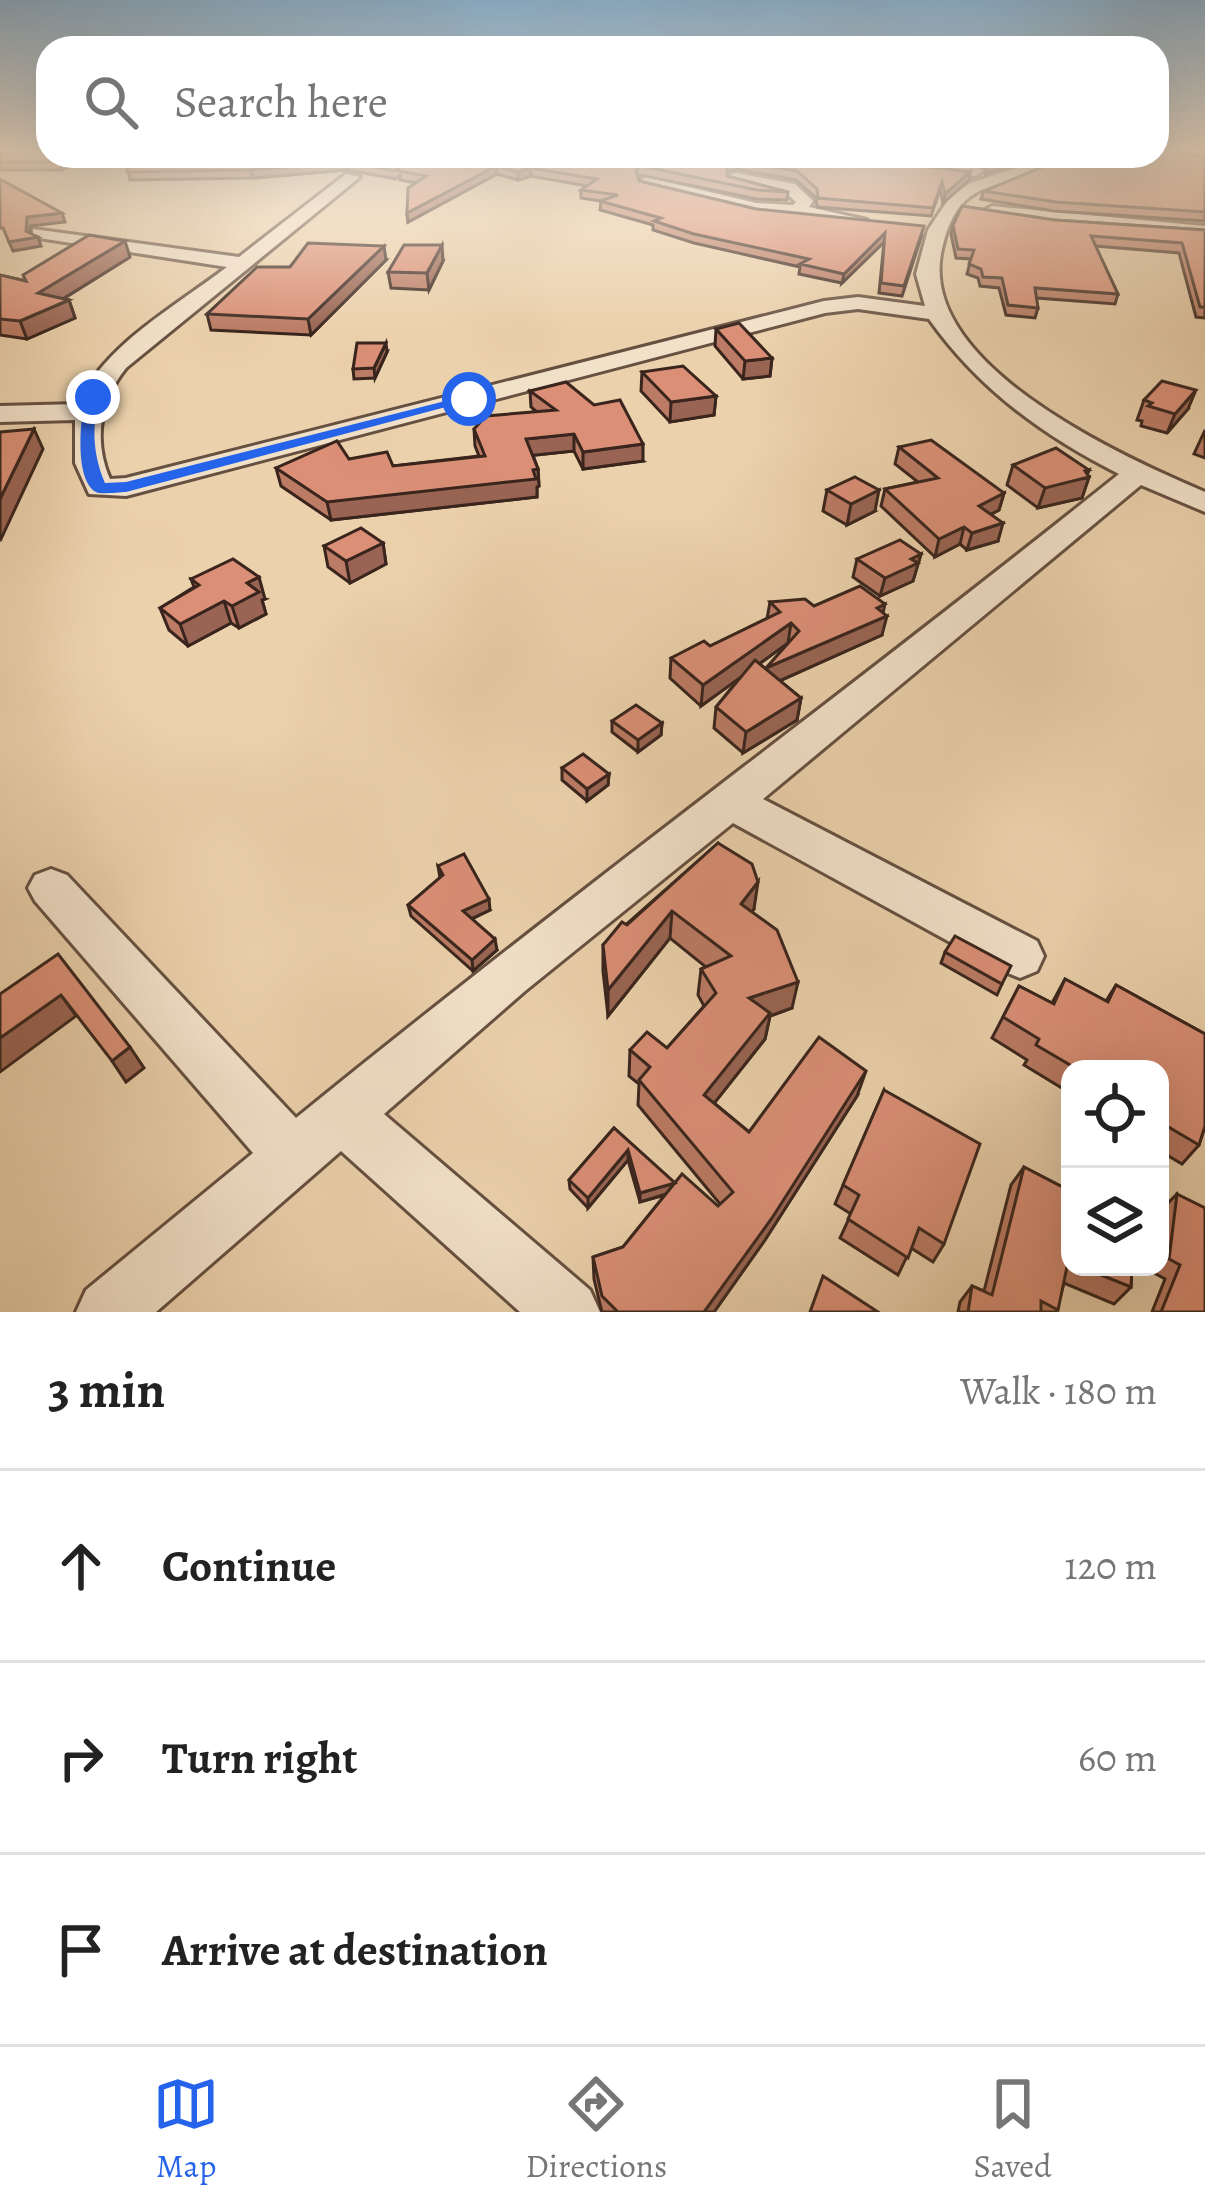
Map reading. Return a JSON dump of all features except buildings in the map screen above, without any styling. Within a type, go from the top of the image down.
[{"type":"street","points":[[310,211],[118,363],[99,385],[88,412],[88,463],[99,488],[126,487],[824,308],[858,303],[932,313]]},
{"type":"street","points":[[800,211],[877,222]]},
{"type":"street","points":[[944,211],[929,226],[924,259],[932,313],[997,383],[1049,423],[1136,474],[1205,503]]},
{"type":"street","points":[[998,211],[1205,232]]},
{"type":"street","points":[[39,233],[246,264]]},
{"type":"street","points":[[0,414],[88,412]]},
{"type":"street","points":[[108,1312],[508,975],[1136,474]]},
{"type":"street","points":[[730,802],[1020,956]]},
{"type":"street","points":[[51,888],[293,1156]]},
{"type":"street","points":[[342,1115],[568,1312]]},
{"type":"route","points":[[93,397],[88,412],[88,463],[99,488],[126,487],[469,399]]}]
